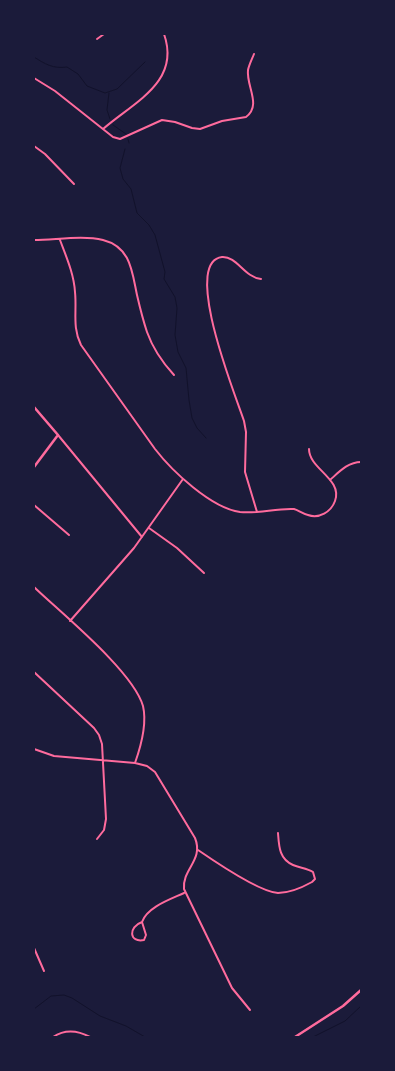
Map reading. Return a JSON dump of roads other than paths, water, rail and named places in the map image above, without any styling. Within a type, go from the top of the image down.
[{"type":"street","points":[[97,38],[104,34]]},
{"type":"street","points":[[104,129],[150,92],[160,80],[168,60],[168,46],[164,34]]},
{"type":"street","points":[[34,78],[55,90],[116,138],[120,138],[141,131],[162,120],[200,129],[222,121],[246,117],[251,112],[253,104],[248,73],[254,54]]},
{"type":"street","points":[[34,146],[45,154],[74,184]]},
{"type":"street","points":[[34,240],[102,239],[113,243],[123,252],[132,266],[139,305],[152,344],[161,360],[174,375]]},
{"type":"street","points":[[60,240],[74,285],[75,327],[81,345],[155,449],[183,479],[223,507],[239,512],[293,509],[311,516],[323,514],[331,508],[336,498],[336,489],[311,458],[310,449]]},
{"type":"street","points":[[257,512],[245,472],[246,432],[244,421],[217,341],[206,282],[209,267],[215,260],[221,258],[232,260],[250,276],[261,279]]},
{"type":"street","points":[[34,407],[142,537]]},
{"type":"street","points":[[34,467],[58,435]]},
{"type":"street","points":[[330,480],[347,465],[361,462]]},
{"type":"street","points":[[70,621],[142,537],[183,479]]},
{"type":"street","points":[[34,505],[58,524],[68,535]]},
{"type":"street","points":[[149,528],[177,548],[204,573]]},
{"type":"street","points":[[34,587],[120,671],[142,703],[144,715],[141,746],[135,763]]},
{"type":"street","points":[[34,672],[97,732],[101,739],[104,759],[106,819],[104,830],[97,839]]},
{"type":"street","points":[[34,749],[54,756],[135,763],[147,766],[155,772],[195,838],[198,850],[184,882],[185,893],[232,988],[250,1010]]},
{"type":"street","points":[[198,850],[249,881],[274,892],[285,892],[312,882],[315,876],[313,872],[293,865],[283,857],[279,848],[278,833]]},
{"type":"street","points":[[142,922],[136,924],[132,932],[134,937],[140,941],[144,940],[146,935],[142,922],[144,917],[154,908],[185,893]]},
{"type":"street","points":[[34,948],[44,971]]},
{"type":"street","points":[[295,1037],[343,1006],[361,990]]},
{"type":"street","points":[[53,1037],[62,1032],[73,1031],[90,1037]]},
{"type":"waterway","points":[[34,57],[49,65],[67,67],[78,74],[87,86],[105,93],[117,89],[145,62]]},
{"type":"waterway","points":[[109,93],[107,110],[110,119]]},
{"type":"waterway","points":[[113,125],[126,134]]},
{"type":"waterway","points":[[128,139],[129,143]]},
{"type":"waterway","points":[[125,149],[120,168],[123,179],[131,189],[137,213],[149,225],[155,235],[165,272],[164,279],[175,297],[177,308],[175,335],[178,352],[186,368],[192,418],[197,428],[206,438]]},
{"type":"waterway","points":[[34,1009],[51,996],[64,995],[100,1016],[126,1026],[145,1037]]},
{"type":"waterway","points":[[313,1037],[345,1021],[361,1006]]}]
